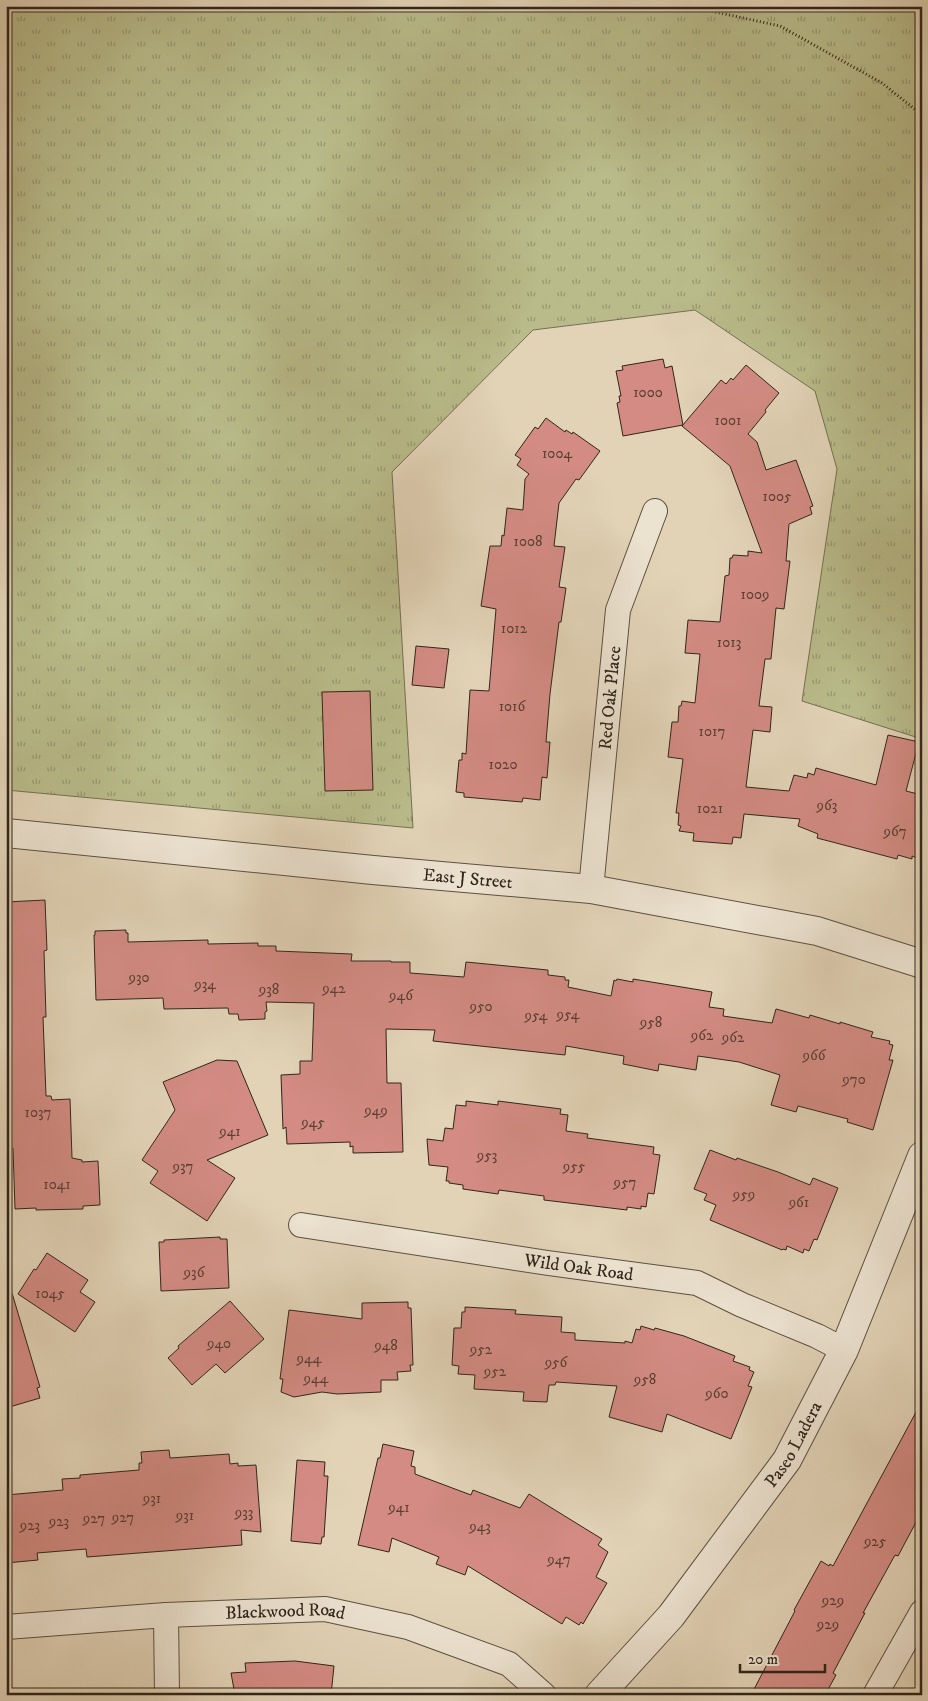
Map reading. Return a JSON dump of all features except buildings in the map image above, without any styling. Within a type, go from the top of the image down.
[{"type":"street","name":"Red Oak Place","points":[[591,889],[618,610],[655,511]]},
{"type":"street","name":"East J Street","points":[[6,833],[373,870],[591,889],[817,931],[922,964]]},
{"type":"street","name":"Paseo Ladera","points":[[598,1695],[671,1616],[786,1460],[844,1350],[922,1156]]},
{"type":"street","name":"Wild Oak Road","points":[[301,1225],[548,1263],[697,1283],[817,1336],[844,1350]]},
{"type":"street","name":"Blackwood Road","points":[[6,1627],[166,1615],[325,1609],[408,1627],[509,1664],[544,1695]]},
{"type":"street","points":[[875,1695],[922,1612]]},
{"type":"street","points":[[166,1615],[167,1695]]},
{"type":"path","points":[[688,6],[780,26],[882,83],[922,115]]},
{"type":"green space","points":[[6,6],[922,6],[922,739],[802,701],[837,469],[815,391],[695,310],[533,330],[392,472],[413,828],[6,790]]}]
